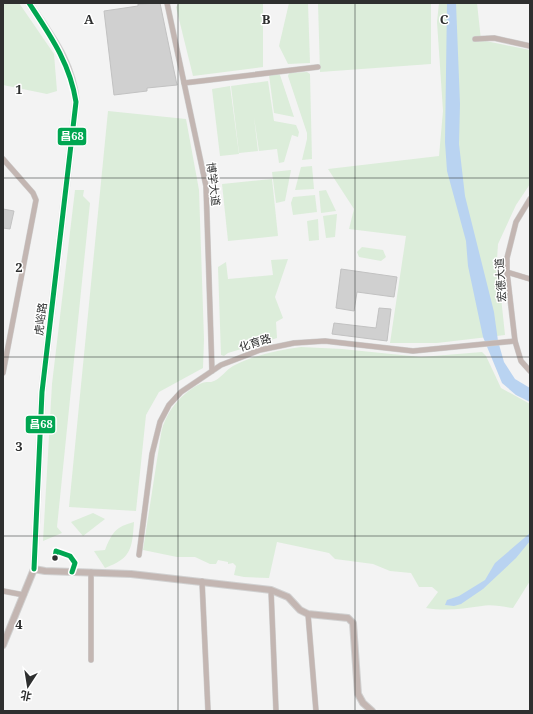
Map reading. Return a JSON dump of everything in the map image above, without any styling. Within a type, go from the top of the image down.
[{"type":"street","name":"虎峪路","points":[[3,645],[34,568],[42,392],[76,102],[73,81],[60,48],[29,3]]},
{"type":"street","name":"博学大道","points":[[167,3],[206,186],[212,370]]},
{"type":"street","points":[[475,39],[494,38],[530,46]]},
{"type":"street","points":[[184,83],[318,67]]},
{"type":"street","points":[[3,159],[33,193],[36,200],[3,373]]},
{"type":"street","name":"宏德大道","points":[[530,199],[519,216],[513,231],[508,250],[507,272],[515,341],[521,361],[530,371]]},
{"type":"street","points":[[507,272],[530,279]]},
{"type":"street","name":"化育路","points":[[139,555],[152,454],[160,422],[170,405],[181,392],[212,370],[238,357],[279,345],[294,343],[325,341],[406,351],[515,341]]},
{"type":"street","points":[[34,568],[45,571],[131,574],[270,590],[281,593],[300,610],[308,614],[348,618],[351,620],[358,694],[363,703],[372,711]]},
{"type":"street","points":[[91,572],[91,660]]},
{"type":"street","points":[[202,581],[208,711]]},
{"type":"street","points":[[270,590],[276,711]]},
{"type":"street","points":[[3,591],[24,595]]},
{"type":"street","points":[[308,614],[316,711]]},
{"type":"green space","points":[[3,3],[19,3],[54,54],[57,91],[47,94],[3,85]]},
{"type":"green space","points":[[179,3],[263,3],[263,67],[193,76],[176,7]]},
{"type":"green space","points":[[289,3],[308,3],[310,63],[288,64],[279,46]]},
{"type":"green space","points":[[318,3],[431,3],[431,64],[320,72]]},
{"type":"green space","points":[[439,3],[477,3],[481,40],[530,50],[530,184],[516,205],[498,244],[497,259],[505,335],[437,343],[390,343],[406,236],[349,229],[354,209],[328,169],[439,156],[443,111],[437,22]]},
{"type":"green space","points":[[307,72],[310,74],[312,159],[302,160],[307,133],[288,76],[289,73]]},
{"type":"green space","points":[[269,75],[280,75],[294,117],[274,113]]},
{"type":"green space","points":[[268,81],[274,121],[296,125],[299,132],[298,137],[292,135],[284,162],[279,163],[277,149],[259,151],[254,117],[258,151],[239,153],[231,86]]},
{"type":"green space","points":[[230,86],[239,154],[220,156],[212,89]]},
{"type":"green space","points":[[108,111],[186,119],[199,190],[204,339],[203,368],[159,392],[146,415],[136,511],[69,507]]},
{"type":"green space","points":[[312,166],[314,189],[295,190],[301,167]]},
{"type":"green space","points":[[291,170],[285,201],[276,203],[272,172]]},
{"type":"green space","points":[[272,179],[278,236],[228,241],[222,184]]},
{"type":"green space","points":[[75,190],[84,190],[83,196],[90,203],[57,527],[62,533],[43,541],[52,384]]},
{"type":"green space","points":[[326,190],[336,211],[321,213],[319,191]]},
{"type":"green space","points":[[315,195],[317,212],[293,215],[291,203],[293,197]]},
{"type":"green space","points":[[337,214],[335,237],[326,238],[323,216]]},
{"type":"green space","points":[[318,219],[319,240],[309,241],[307,221]]},
{"type":"green space","points":[[362,247],[383,250],[386,257],[381,261],[359,257],[357,252]]},
{"type":"green space","points":[[288,259],[275,297],[283,318],[276,322],[277,338],[228,353],[224,356],[221,355],[218,267],[226,262],[228,279],[273,275],[271,260]]},
{"type":"green space","points":[[301,347],[342,349],[421,357],[482,352],[486,356],[501,388],[530,404],[530,581],[513,608],[489,605],[454,609],[426,608],[438,592],[432,587],[419,587],[411,573],[390,571],[373,564],[335,559],[329,553],[277,542],[269,578],[234,575],[236,566],[233,563],[228,564],[228,562],[218,560],[216,564],[210,564],[195,557],[177,557],[143,550],[161,434],[170,411],[181,397],[195,387],[204,382],[212,382],[217,380],[230,368],[241,362],[266,354]]},
{"type":"green space","points":[[93,513],[105,519],[83,536],[71,522]]},
{"type":"green space","points":[[134,522],[131,545],[126,556],[105,568],[94,551],[105,550],[112,535],[118,529]]},
{"type":"water","points":[[447,3],[456,3],[460,104],[459,144],[465,196],[494,312],[498,341],[504,362],[515,379],[530,388],[530,402],[516,395],[502,383],[483,337],[468,266],[466,241],[447,171],[445,142]]},
{"type":"water","points":[[530,533],[530,541],[516,558],[483,589],[461,604],[454,606],[445,605],[447,600],[459,596],[485,580],[495,563]]},
{"type":"building","points":[[160,3],[177,85],[147,88],[147,91],[114,95],[104,11],[138,6],[138,4]]},
{"type":"building","points":[[3,209],[14,211],[10,229],[3,228]]},
{"type":"building","points":[[341,269],[397,277],[394,297],[357,292],[354,311],[336,308]]},
{"type":"building","points":[[379,308],[391,309],[387,341],[332,334],[334,323],[376,328]]},
{"type":"transit line","name":"昌68","points":[[29,3],[52,38],[64,62],[76,102],[42,392],[34,569]]},
{"type":"transit line","name":"昌68","points":[[55,558],[56,551],[70,556],[75,563],[72,572]]}]
